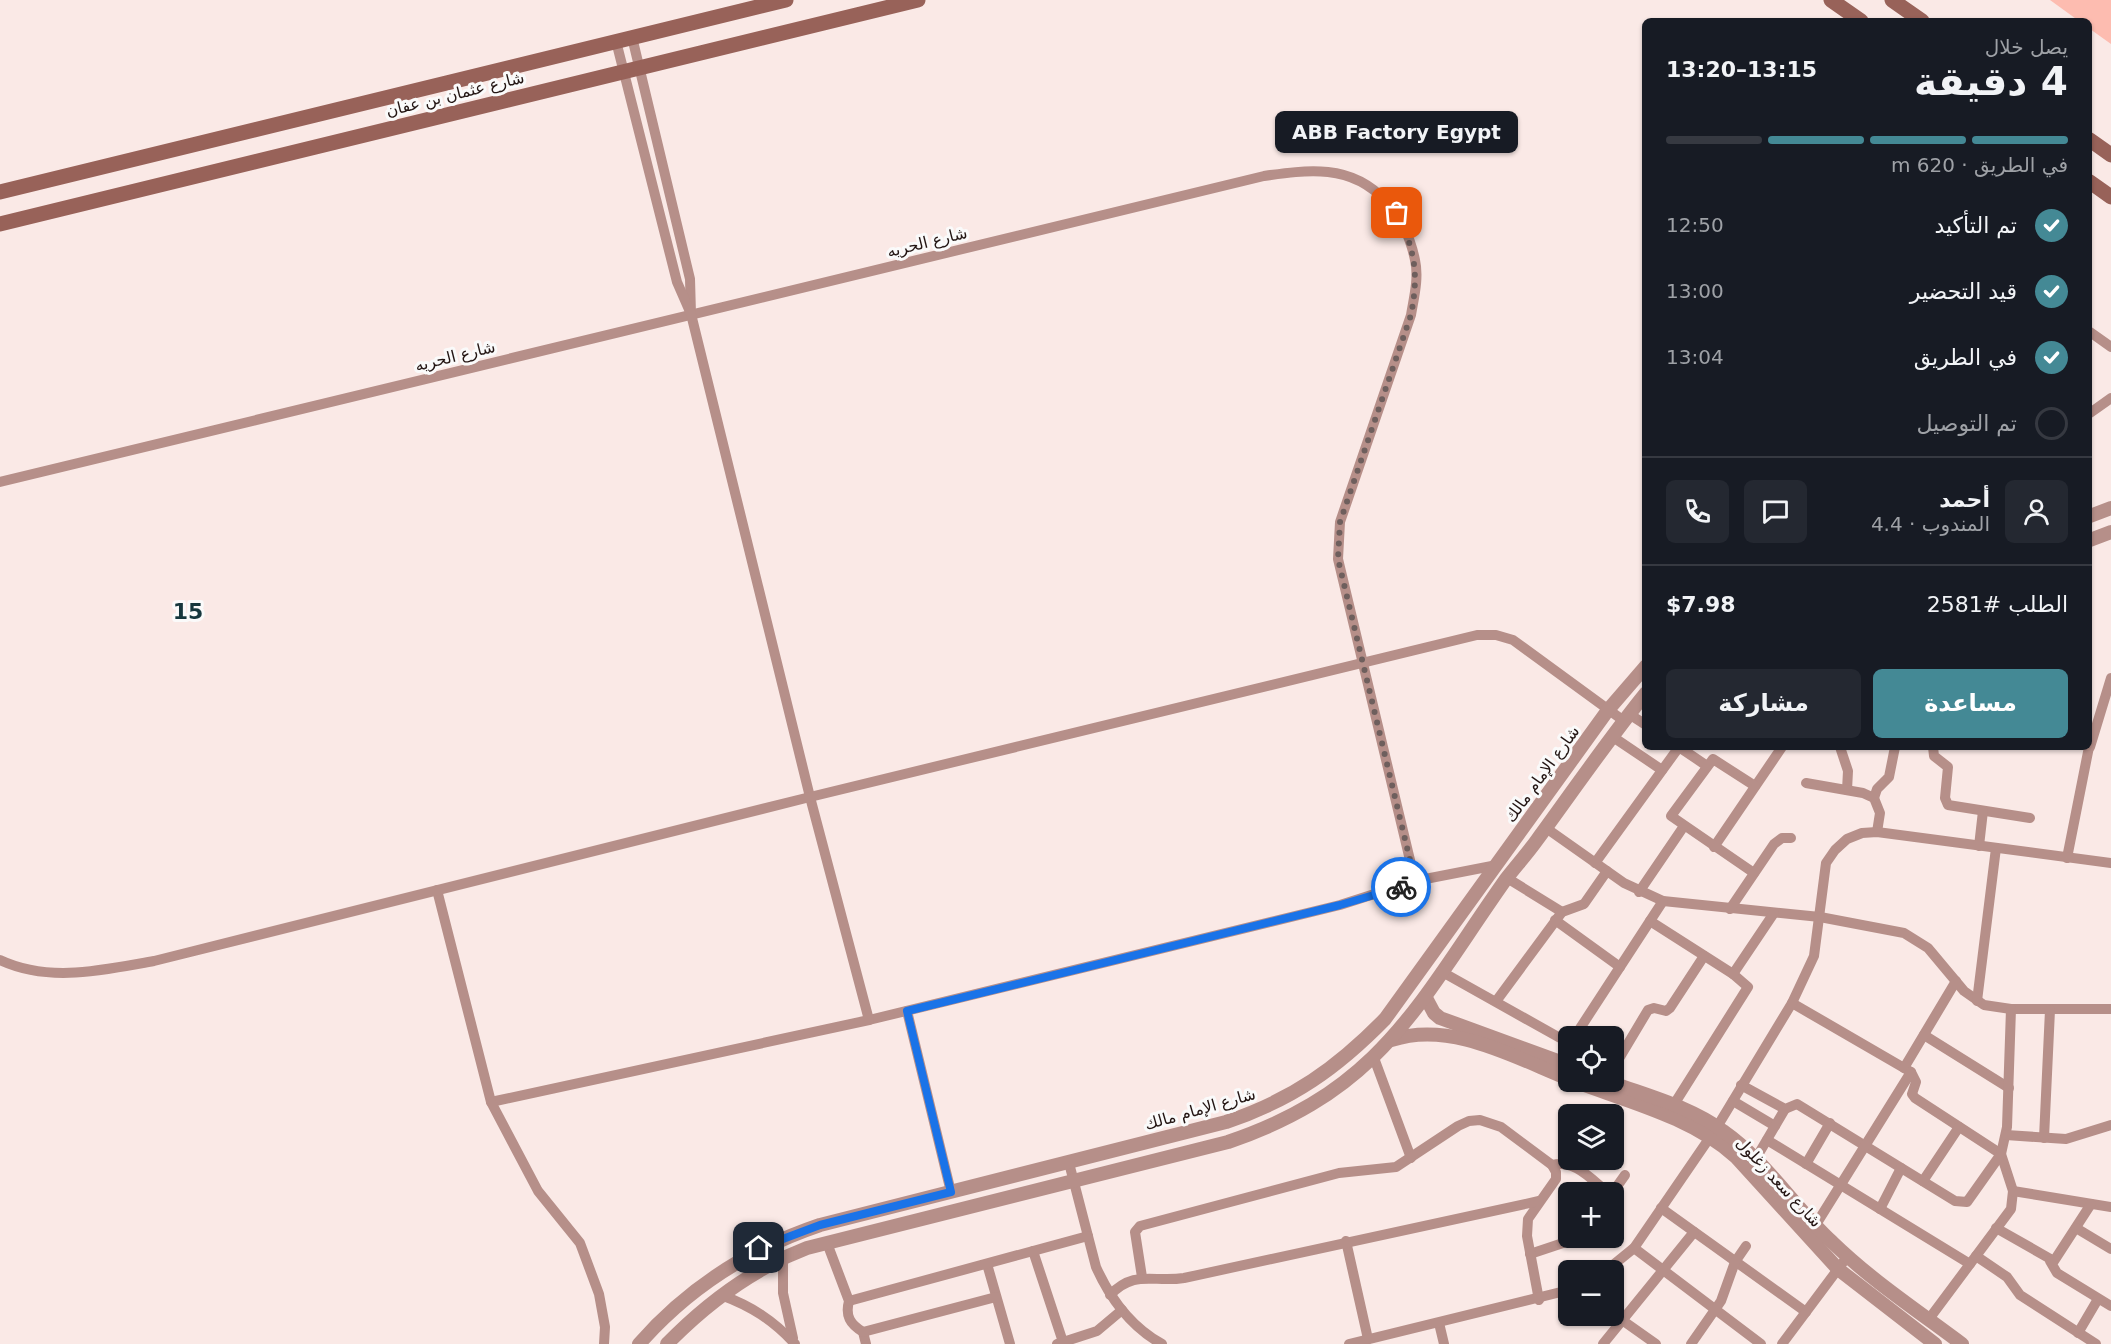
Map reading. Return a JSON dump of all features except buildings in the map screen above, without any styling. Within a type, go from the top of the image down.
[{"type":"main road","name":"شارع عثمان بن عفان","points":[[0,192],[786,0]]},
{"type":"main road","name":"شارع عثمان بن عفان","points":[[0,224],[918,0]]},
{"type":"main road","points":[[1831,0],[1842,16]]},
{"type":"main road","points":[[1892,0],[1918,18]]},
{"type":"main road","points":[[2092,141],[2111,155]]},
{"type":"main road","points":[[2092,183],[2111,197]]},
{"type":"street","points":[[632,37],[690,279],[692,314],[810,797],[868,1020]]},
{"type":"street","points":[[616,41],[677,282],[692,314]]},
{"type":"street","name":"شارع الحريه","points":[[0,482],[1264,176],[1297,171],[1330,172],[1362,183],[1383,196],[1397,213],[1415,262],[1416,288],[1411,315],[1340,522],[1337,538],[1338,559],[1415,881]]},
{"type":"street","points":[[2092,333],[2111,347]]},
{"type":"street","points":[[2092,412],[2111,398]]},
{"type":"street","points":[[2092,515],[2111,508]]},
{"type":"street","points":[[2092,539],[2111,532]]},
{"type":"street","points":[[0,960],[15,967],[52,974],[98,971],[154,961],[810,797],[1106,727],[1477,635],[1496,635],[1513,640],[1608,710],[1642,724]]},
{"type":"street","name":"شارع الإمام مالك","points":[[639,1344],[679,1303],[704,1282],[759,1248],[820,1225],[1248,1114],[1291,1095],[1330,1070],[1385,1019],[1608,710],[1642,671]]},
{"type":"street","points":[[2092,739],[2111,678]]},
{"type":"street","points":[[667,1344],[721,1295],[749,1276],[783,1258],[827,1243],[1218,1145],[1265,1130],[1317,1102],[1374,1058],[1392,1040],[1426,998],[1507,878],[1536,843],[1642,698]]},
{"type":"street","points":[[1612,737],[1662,770]]},
{"type":"street","points":[[1595,863],[1677,750]]},
{"type":"street","points":[[1683,750],[1707,766]]},
{"type":"street","points":[[1714,847],[1780,750]]},
{"type":"street","points":[[1841,750],[1848,771],[1846,790]]},
{"type":"street","points":[[1878,832],[1880,813],[1874,798],[1877,789],[1889,777],[1894,750]]},
{"type":"street","points":[[1933,750],[1934,756],[1948,767],[1947,803],[2030,818]]},
{"type":"street","points":[[2067,858],[2089,750]]},
{"type":"street","points":[[1754,873],[1671,815],[1712,760],[1717,759],[1755,786]]},
{"type":"street","points":[[1806,783],[1874,798]]},
{"type":"street","points":[[1551,791],[1553,800],[1566,801]]},
{"type":"street","points":[[1979,846],[1983,811]]},
{"type":"street","points":[[1639,892],[1684,826]]},
{"type":"street","points":[[1546,828],[1639,892],[1663,901],[1820,917],[1904,933],[1928,948],[1956,981],[1977,1001],[2011,1009],[2111,1009]]},
{"type":"street","points":[[1520,833],[1530,831],[1534,834],[1536,843]]},
{"type":"street","points":[[1619,1260],[1634,1248],[1714,1131],[1792,1003],[1814,956],[1820,917],[1822,878],[1826,863],[1847,839],[1862,833],[1878,832],[2111,863]]},
{"type":"street","points":[[1730,909],[1774,844],[1782,838],[1791,838]]},
{"type":"street","points":[[1977,1001],[1996,848]]},
{"type":"street","points":[[491,1102],[907,1011],[1340,905],[1415,881],[1497,865]]},
{"type":"street","points":[[1497,1000],[1558,916],[1584,904],[1607,871]]},
{"type":"street","points":[[1507,878],[1620,967]]},
{"type":"street","points":[[437,890],[491,1102],[538,1191],[580,1243],[599,1294],[605,1327],[604,1344]]},
{"type":"street","points":[[1582,1026],[1663,901]]},
{"type":"street","points":[[1733,974],[1774,913]]},
{"type":"street","points":[[1650,921],[1747,984],[1747,991],[1672,1106]]},
{"type":"street","points":[[1624,1050],[1648,1010],[1654,1008],[1666,1011],[1670,1008],[1704,956]]},
{"type":"street","points":[[1444,972],[1497,1000],[1558,1037]]},
{"type":"street","points":[[1815,1226],[1842,1186],[1956,981]]},
{"type":"street","points":[[1426,998],[1434,1013],[1440,1018],[1558,1061]]},
{"type":"street","points":[[1792,1003],[1907,1070],[1916,1082],[1912,1094],[1915,1098],[2001,1154],[2013,1191],[2011,1209],[1929,1319]]},
{"type":"street","points":[[1755,1160],[1785,1109],[1797,1104],[1866,1144],[1900,1168],[1955,1201],[1967,1202],[2001,1154],[2006,1135],[2011,1009]]},
{"type":"street","points":[[2044,1138],[2050,1010]]},
{"type":"street","points":[[907,1011],[951,1192]]},
{"type":"street","points":[[1392,1040],[1423,1033],[1458,1039],[1492,1049],[1558,1075]]},
{"type":"street","points":[[1924,1035],[2009,1088]]},
{"type":"street","points":[[1374,1058],[1412,1158]]},
{"type":"street","points":[[1741,1085],[1785,1109]]},
{"type":"street","name":"شارع سعد زغلول","points":[[1624,1087],[1672,1106],[1714,1131],[1755,1160],[1815,1226],[1847,1257],[1962,1344]]},
{"type":"street","name":"شارع سعد زغلول","points":[[1602,1092],[1692,1126],[1714,1131],[1838,1269],[1935,1344]]},
{"type":"street","points":[[1733,1101],[1775,1126]]},
{"type":"street","points":[[1142,1277],[1136,1232],[1140,1226],[1339,1173],[1387,1170],[1412,1158],[1458,1126],[1480,1120],[1502,1127],[1552,1165],[1556,1172],[1556,1179],[1528,1219],[1527,1236],[1539,1300]]},
{"type":"street","points":[[1806,1164],[1830,1123]]},
{"type":"street","points":[[2006,1135],[2077,1138],[2111,1125]]},
{"type":"street","points":[[1923,1181],[1959,1127]]},
{"type":"street","points":[[1767,1140],[1880,1209],[1973,1260],[2001,1272],[2020,1295],[2081,1338],[2096,1344]]},
{"type":"street","points":[[1069,1162],[1096,1267],[1110,1295],[1144,1332],[1162,1344]]},
{"type":"street","points":[[1552,1165],[1568,1164],[1594,1182]]},
{"type":"street","points":[[1880,1209],[1900,1168]]},
{"type":"street","points":[[1620,1182],[1625,1175]]},
{"type":"street","points":[[2013,1191],[2111,1207]]},
{"type":"street","points":[[1110,1295],[1119,1286],[1142,1277],[1184,1278],[1346,1241],[1539,1201]]},
{"type":"street","points":[[2050,1261],[2058,1258],[2091,1204]]},
{"type":"street","points":[[1661,1208],[1806,1312]]},
{"type":"street","points":[[1996,1228],[2050,1261],[2057,1273],[2111,1306]]},
{"type":"street","points":[[2076,1228],[2111,1249]]},
{"type":"street","points":[[1624,1318],[1694,1232]]},
{"type":"street","points":[[849,1301],[1088,1236]]},
{"type":"street","points":[[1346,1241],[1368,1339]]},
{"type":"street","points":[[827,1243],[849,1301],[847,1310],[851,1324],[863,1332],[866,1344]]},
{"type":"street","points":[[1530,1254],[1558,1245]]},
{"type":"street","points":[[1691,1344],[1726,1291],[1735,1262],[1746,1246]]},
{"type":"street","points":[[1634,1248],[1761,1344]]},
{"type":"street","points":[[1033,1251],[1060,1343],[1086,1341],[1122,1310]]},
{"type":"street","points":[[1782,1344],[1847,1257]]},
{"type":"street","points":[[783,1258],[784,1302],[795,1344]]},
{"type":"street","points":[[987,1264],[1010,1344]]},
{"type":"street","points":[[1349,1344],[1558,1294]]},
{"type":"street","points":[[721,1295],[762,1314],[795,1344]]},
{"type":"street","points":[[863,1332],[996,1297]]},
{"type":"street","points":[[2081,1338],[2098,1299]]},
{"type":"street","points":[[1624,1321],[1656,1344]]},
{"type":"street","points":[[1439,1323],[1444,1344]]},
{"type":"street","points":[[1603,1344],[1617,1326]]},
{"type":"shaded area","points":[[2050,0],[2111,0],[2111,44],[2092,30],[2092,18],[2075,18]]},
{"type":"way so far","points":[[1397,213],[1408,237],[1415,262],[1416,288],[1411,315],[1340,522],[1337,538],[1338,559],[1415,881],[1401,887]]},
{"type":"place","name":"ABB Factory Egypt","points":[[1397,213]]},
{"type":"district","name":"15","points":[[188,611]]},
{"type":"route","points":[[759,1248],[820,1225],[951,1192],[907,1011],[1340,905],[1401,887]]}]
